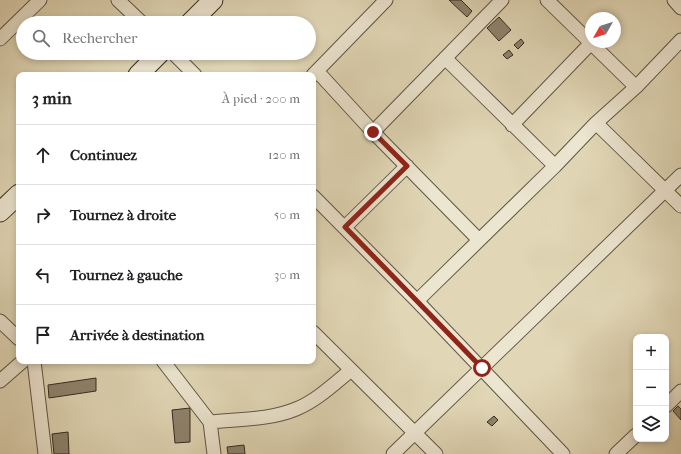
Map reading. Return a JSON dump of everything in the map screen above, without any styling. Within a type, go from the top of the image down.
[{"type":"street","points":[[24,16],[40,0]]},
{"type":"street","points":[[118,0],[135,16]]},
{"type":"street","points":[[197,16],[213,0]]},
{"type":"street","points":[[316,72],[386,0]]},
{"type":"street","points":[[373,132],[502,0]]},
{"type":"street","points":[[548,0],[585,37]]},
{"type":"street","points":[[674,0],[681,8]]},
{"type":"street","points":[[0,39],[16,23]]},
{"type":"street","points":[[417,300],[555,166],[596,123],[636,87],[681,40]]},
{"type":"street","points":[[512,125],[586,48]]},
{"type":"street","points":[[596,48],[636,87]]},
{"type":"street","points":[[445,58],[555,166]]},
{"type":"street","points":[[141,72],[153,60]]},
{"type":"street","points":[[180,60],[192,72]]},
{"type":"street","points":[[316,74],[480,240]]},
{"type":"street","points":[[596,123],[681,206]]},
{"type":"street","points":[[345,227],[407,166]]},
{"type":"street","points":[[393,454],[403,449],[415,433],[681,176]]},
{"type":"street","points":[[0,212],[16,197]]},
{"type":"street","points":[[316,201],[345,227],[417,300],[563,454]]},
{"type":"street","points":[[0,321],[16,336]]},
{"type":"street","points":[[316,335],[436,454]]},
{"type":"street","points":[[0,381],[20,364]]},
{"type":"street","points":[[34,364],[45,454]]},
{"type":"street","points":[[165,364],[210,422],[214,454]]},
{"type":"street","points":[[210,422],[274,415],[295,409],[312,401],[351,370]]},
{"type":"street","points":[[669,403],[681,391]]},
{"type":"street","points":[[616,454],[633,437]]},
{"type":"building","points":[[449,0],[461,0],[472,11],[467,17]]},
{"type":"building","points":[[499,17],[511,30],[499,41],[487,28]]},
{"type":"building","points":[[521,39],[524,43],[518,49],[514,45]]},
{"type":"building","points":[[509,50],[513,55],[507,59],[503,55]]},
{"type":"building","points":[[96,378],[96,391],[49,398],[48,385]]},
{"type":"building","points":[[678,406],[681,409],[681,420],[673,411]]},
{"type":"building","points":[[190,408],[190,442],[175,443],[172,410]]},
{"type":"building","points":[[494,416],[498,420],[492,426],[487,422]]},
{"type":"building","points":[[68,432],[69,454],[54,454],[52,434]]},
{"type":"building","points":[[244,445],[245,454],[228,454],[227,447]]},
{"type":"route","points":[[373,132],[407,166],[345,227],[482,368]]}]
